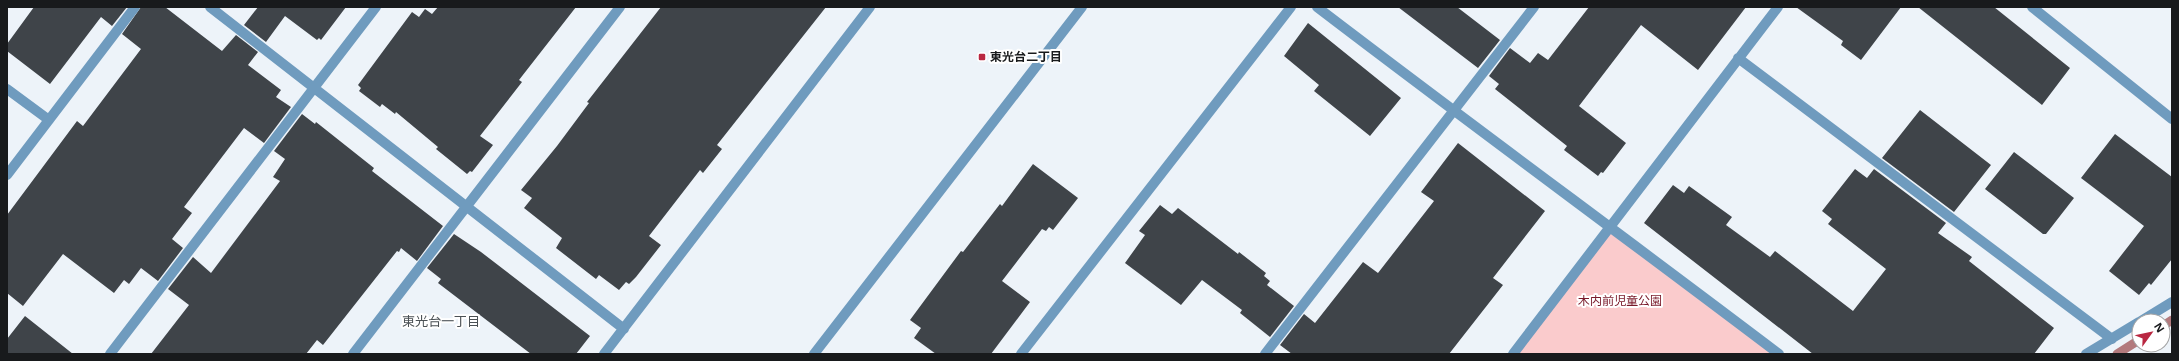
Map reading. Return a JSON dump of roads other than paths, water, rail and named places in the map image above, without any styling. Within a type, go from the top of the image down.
[{"type":"street","points":[[7,175],[135,7]]},
{"type":"street","points":[[210,7],[624,329]]},
{"type":"street","points":[[110,354],[376,7]]},
{"type":"street","points":[[353,354],[620,7]]},
{"type":"street","points":[[604,354],[870,7]]},
{"type":"street","points":[[814,354],[1082,7]]},
{"type":"street","points":[[1021,354],[1291,7]]},
{"type":"street","points":[[1317,7],[1454,112],[1610,226],[1779,354]]},
{"type":"street","points":[[1265,354],[1534,7]]},
{"type":"street","points":[[1513,354],[1778,7]]},
{"type":"street","points":[[2032,7],[2172,119]]},
{"type":"street","points":[[1738,58],[2112,339]]},
{"type":"street","points":[[7,89],[49,120]]},
{"type":"street","points":[[2153,313],[2172,302]]},
{"type":"street","points":[[2086,354],[2131,327]]},
{"type":"waterway","points":[[2117,354],[2131,345]]},
{"type":"place","name":"東光台二丁目","points":[[982,57]]},
{"type":"district","name":"東光台一丁目","points":[[441,321]]},
{"type":"park label","name":"木内前児童公園","points":[[1620,301]]}]
